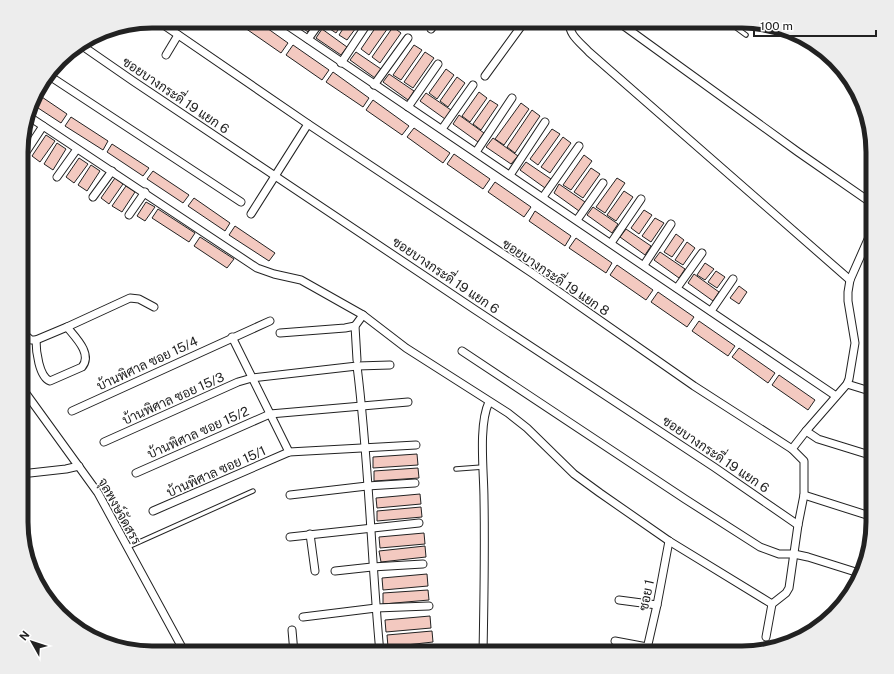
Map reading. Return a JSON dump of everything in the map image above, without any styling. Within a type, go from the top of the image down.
[{"type":"street","points":[[168,28],[308,124],[251,214]]},
{"type":"street","points":[[291,28],[836,396]]},
{"type":"street","points":[[308,40],[316,28]]},
{"type":"street","points":[[341,63],[365,28]]},
{"type":"street","points":[[485,76],[520,28]]},
{"type":"street","points":[[569,28],[571,33],[589,52],[850,280]]},
{"type":"street","points":[[627,28],[798,152],[866,199]]},
{"type":"street","points":[[166,55],[178,35]]},
{"type":"street","points":[[374,85],[408,38]]},
{"type":"street","name":"ซอยบางกระดี่ 19 แยก 6","points":[[85,48],[275,176],[702,459],[798,525]]},
{"type":"street","points":[[408,107],[438,64]]},
{"type":"street","points":[[53,78],[241,202]]},
{"type":"street","points":[[442,129],[473,85]]},
{"type":"street","points":[[476,152],[512,98]]},
{"type":"street","points":[[33,119],[258,268],[274,274],[301,280],[363,316],[406,348],[508,413],[527,428],[574,474],[670,541],[772,604],[766,637]]},
{"type":"street","points":[[510,175],[545,122]]},
{"type":"street","name":"ซอยบางกระดี่ 19 แยก 8","points":[[308,124],[532,273],[694,386],[792,449],[804,460],[804,495],[798,525],[790,588],[772,604]]},
{"type":"street","points":[[28,149],[43,126]]},
{"type":"street","points":[[543,197],[579,146]]},
{"type":"street","points":[[57,177],[77,149]]},
{"type":"street","points":[[93,197],[112,171]]},
{"type":"street","points":[[577,220],[603,183]]},
{"type":"street","points":[[129,215],[145,192]]},
{"type":"street","points":[[611,243],[641,198]]},
{"type":"street","points":[[644,265],[671,224]]},
{"type":"street","points":[[792,449],[847,384],[851,371],[855,343],[848,301],[850,280],[866,244]]},
{"type":"street","points":[[677,288],[702,253]]},
{"type":"street","points":[[711,311],[733,279]]},
{"type":"street","points":[[28,337],[31,340],[36,340],[130,298],[138,299],[154,306]]},
{"type":"street","points":[[280,333],[355,326],[363,316]]},
{"type":"street","name":"บ้านพิศาล ซอย 15/4","points":[[72,411],[270,321]]},
{"type":"street","points":[[355,326],[365,447],[378,646]]},
{"type":"street","points":[[36,340],[36,354],[44,376],[50,381],[82,367],[86,362],[86,356],[83,348],[67,327]]},
{"type":"street","points":[[232,337],[289,452]]},
{"type":"street","points":[[462,350],[749,541],[769,551],[779,554],[794,554],[808,557],[856,572]]},
{"type":"street","name":"บ้านพิศาล ซอย 15/3","points":[[104,442],[238,382],[252,378],[357,363],[390,365]]},
{"type":"street","points":[[847,384],[866,390]]},
{"type":"street","name":"จุลพงษ์จัดสรร","points":[[28,396],[98,492],[181,646]]},
{"type":"street","name":"บ้านพิศาล ซอย 15/2","points":[[136,473],[270,414],[408,402]]},
{"type":"street","points":[[483,646],[483,424],[484,411],[489,402]]},
{"type":"street","points":[[806,431],[818,439],[866,454]]},
{"type":"street","name":"บ้านพิศาล ซอย 15/1","points":[[154,511],[289,452],[416,445]]},
{"type":"street","points":[[28,473],[79,466]]},
{"type":"street","points":[[290,495],[367,486],[415,483]]},
{"type":"street","points":[[804,495],[866,515]]},
{"type":"street","points":[[290,536],[419,523]]},
{"type":"street","points":[[310,534],[314,571]]},
{"type":"street","name":"ซอย 1","points":[[647,646],[670,541]]},
{"type":"street","points":[[335,571],[424,564]]},
{"type":"street","points":[[619,600],[657,605]]},
{"type":"street","points":[[302,617],[376,608],[429,606]]},
{"type":"street","points":[[292,630],[293,646]]},
{"type":"street","points":[[615,641],[632,646]]},
{"type":"lane","points":[[736,28],[746,35]]},
{"type":"lane","points":[[456,469],[484,467]]},
{"type":"lane","points":[[127,548],[253,491]]},
{"type":"building","points":[[245,28],[267,28],[288,43],[281,53]]},
{"type":"building","points":[[303,28],[311,28],[308,32]]},
{"type":"building","points":[[328,28],[339,28],[336,33]]},
{"type":"building","points":[[344,28],[356,28],[347,40],[339,35]]},
{"type":"building","points":[[375,28],[388,28],[369,55],[361,49]]},
{"type":"building","points":[[392,28],[401,33],[380,63],[372,57]]},
{"type":"building","points":[[322,29],[347,47],[341,55],[316,38]]},
{"type":"building","points":[[293,45],[329,70],[322,80],[286,55]]},
{"type":"building","points":[[414,45],[422,50],[401,80],[393,75]]},
{"type":"building","points":[[356,52],[381,69],[375,78],[350,60]]},
{"type":"building","points":[[425,52],[434,58],[413,88],[404,82]]},
{"type":"building","points":[[446,69],[454,75],[437,99],[429,93]]},
{"type":"building","points":[[333,72],[369,98],[363,107],[326,82]]},
{"type":"building","points":[[389,74],[414,91],[408,100],[383,82]]},
{"type":"building","points":[[457,77],[465,83],[448,107],[440,101]]},
{"type":"building","points":[[479,92],[487,98],[470,122],[462,116]]},
{"type":"building","points":[[426,93],[451,110],[445,119],[420,101]]},
{"type":"building","points":[[41,97],[67,114],[61,123],[36,107]]},
{"type":"building","points":[[373,100],[409,126],[402,135],[366,110]]},
{"type":"building","points":[[490,100],[498,105],[481,130],[473,124]]},
{"type":"building","points":[[521,103],[529,109],[504,145],[495,139]]},
{"type":"building","points":[[532,110],[540,116],[515,153],[507,147]]},
{"type":"building","points":[[459,115],[484,133],[478,142],[453,124]]},
{"type":"building","points":[[71,117],[108,141],[103,150],[65,126]]},
{"type":"building","points":[[414,128],[450,153],[443,163],[407,137]]},
{"type":"building","points":[[552,129],[560,134],[538,165],[530,159]]},
{"type":"building","points":[[46,135],[55,141],[40,162],[32,156]]},
{"type":"building","points":[[563,137],[571,143],[550,173],[541,167]]},
{"type":"building","points":[[493,138],[518,156],[511,164],[486,147]]},
{"type":"building","points":[[57,143],[66,149],[53,170],[44,164]]},
{"type":"building","points":[[112,144],[149,168],[143,176],[107,152]]},
{"type":"building","points":[[454,154],[490,179],[483,189],[447,164]]},
{"type":"building","points":[[584,155],[592,161],[571,190],[563,185]]},
{"type":"building","points":[[79,158],[88,164],[74,183],[66,177]]},
{"type":"building","points":[[526,162],[551,179],[545,188],[520,170]]},
{"type":"building","points":[[91,165],[100,171],[87,191],[78,185]]},
{"type":"building","points":[[591,168],[600,174],[583,198],[574,192]]},
{"type":"building","points":[[153,171],[189,195],[183,203],[147,179]]},
{"type":"building","points":[[115,178],[123,184],[109,204],[101,198]]},
{"type":"building","points":[[617,178],[625,183],[605,213],[596,207]]},
{"type":"building","points":[[495,182],[531,207],[524,217],[488,192]]},
{"type":"building","points":[[559,184],[585,202],[579,211],[554,193]]},
{"type":"building","points":[[126,186],[135,192],[122,212],[112,206]]},
{"type":"building","points":[[624,191],[633,197],[616,221],[607,215]]},
{"type":"building","points":[[194,198],[230,223],[225,231],[188,206]]},
{"type":"building","points":[[146,202],[155,207],[145,221],[137,216]]},
{"type":"building","points":[[593,207],[618,224],[612,233],[587,215]]},
{"type":"building","points":[[158,209],[195,233],[189,242],[152,218]]},
{"type":"building","points":[[644,210],[652,215],[639,234],[631,228]]},
{"type":"building","points":[[535,211],[571,236],[565,246],[529,221]]},
{"type":"building","points":[[655,218],[664,223],[651,242],[642,236]]},
{"type":"building","points":[[235,226],[275,253],[269,261],[229,235]]},
{"type":"building","points":[[626,229],[651,246],[645,255],[620,237]]},
{"type":"building","points":[[676,234],[684,240],[672,257],[664,252]]},
{"type":"building","points":[[200,237],[234,259],[227,268],[194,246]]},
{"type":"building","points":[[576,238],[612,263],[606,273],[569,248]]},
{"type":"building","points":[[687,242],[695,248],[683,265],[675,260]]},
{"type":"building","points":[[660,252],[685,269],[679,278],[654,260]]},
{"type":"building","points":[[705,263],[714,269],[705,280],[697,275]]},
{"type":"building","points":[[617,265],[653,290],[646,300],[610,275]]},
{"type":"building","points":[[716,271],[725,277],[717,288],[708,282]]},
{"type":"building","points":[[694,274],[719,292],[713,301],[688,283]]},
{"type":"building","points":[[739,286],[747,292],[739,304],[730,298]]},
{"type":"building","points":[[658,292],[694,317],[687,327],[651,302]]},
{"type":"building","points":[[699,321],[735,346],[728,356],[692,331]]},
{"type":"building","points":[[739,348],[775,373],[768,383],[732,357]]},
{"type":"building","points":[[779,375],[815,400],[808,410],[772,385]]},
{"type":"building","points":[[417,454],[418,465],[373,468],[373,457]]},
{"type":"building","points":[[418,468],[419,478],[374,481],[374,471]]},
{"type":"building","points":[[420,494],[421,504],[377,508],[376,498]]},
{"type":"building","points":[[421,507],[422,517],[377,521],[377,511]]},
{"type":"building","points":[[424,533],[425,544],[380,548],[379,537]]},
{"type":"building","points":[[425,546],[426,557],[381,562],[379,551]]},
{"type":"building","points":[[427,574],[428,586],[383,590],[382,578]]},
{"type":"building","points":[[428,590],[429,600],[383,604],[383,593]]},
{"type":"building","points":[[430,616],[431,628],[386,632],[385,620]]},
{"type":"building","points":[[432,631],[433,642],[388,646],[387,635]]}]
